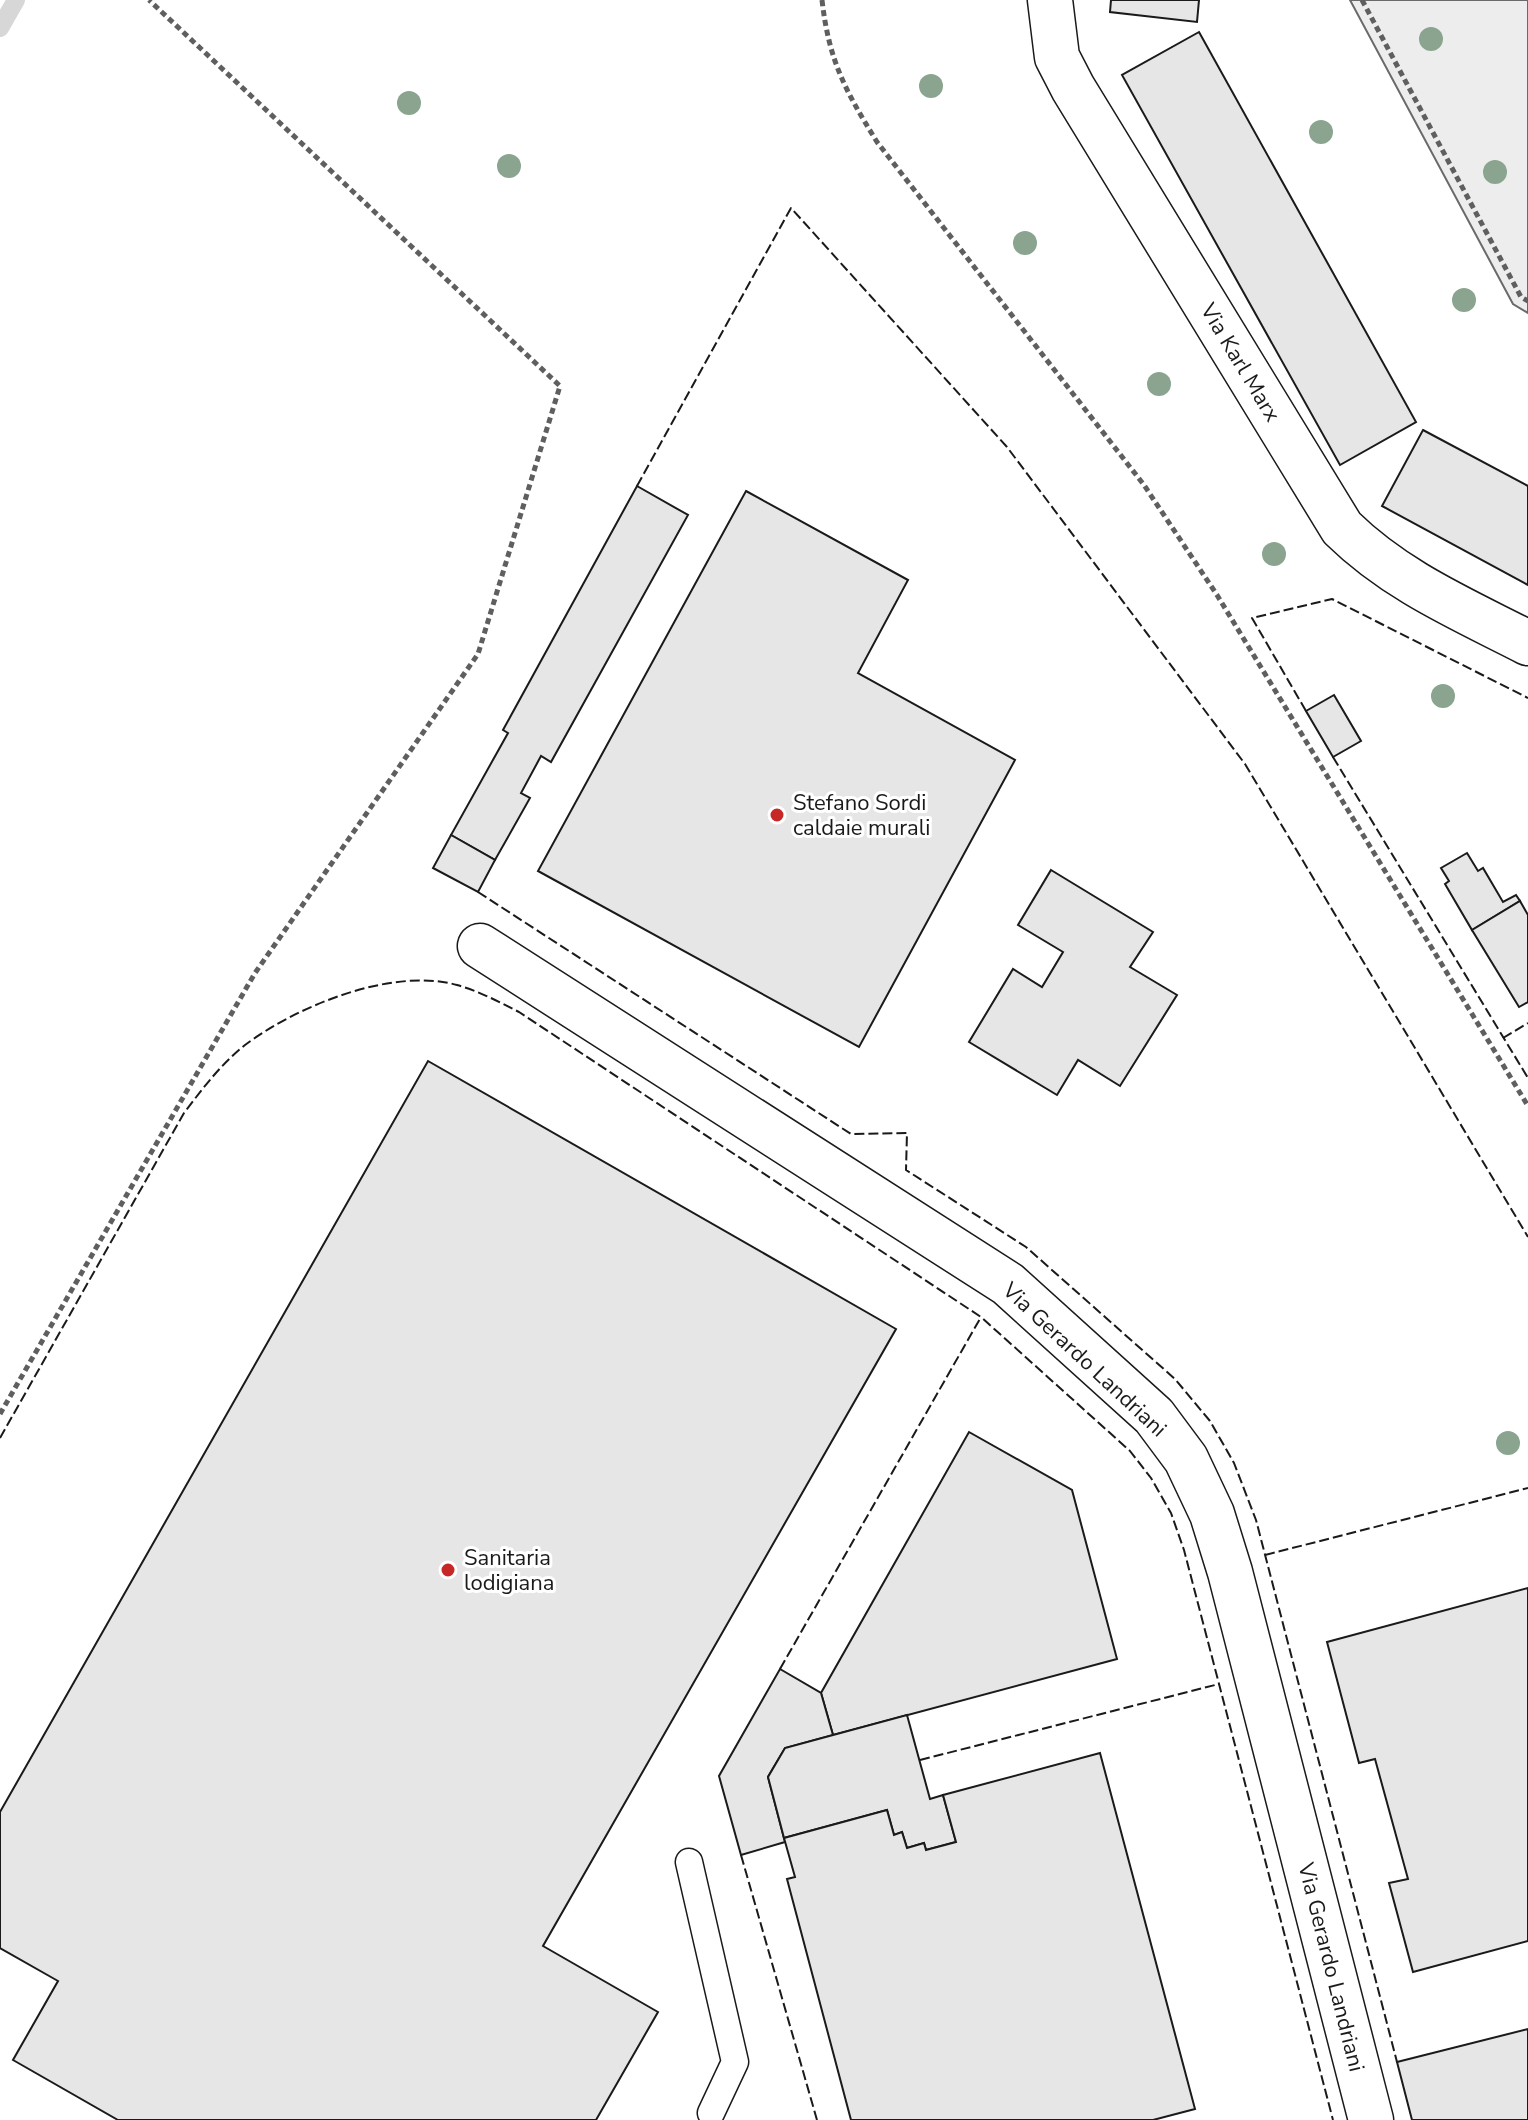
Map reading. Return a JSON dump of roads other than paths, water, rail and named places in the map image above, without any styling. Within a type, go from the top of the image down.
[{"type":"street","name":"Via Karl Marx","points":[[1050,0],[1057,57],[1073,88],[1342,528],[1372,557],[1406,581],[1528,643]]},
{"type":"street","name":"Via Gerardo Landriani","points":[[480,946],[1008,1284],[1154,1416],[1186,1459],[1212,1514],[1230,1572],[1371,2120]]},
{"type":"lane","points":[[689,1862],[735,2062],[714,2118]]},
{"type":"waterway","points":[[0,28],[16,0]]},
{"type":"place","name":"Stefano Sordi caldaie murali","points":[[777,815]]},
{"type":"place","name":"Sanitaria lodigiana","points":[[448,1570]]}]
